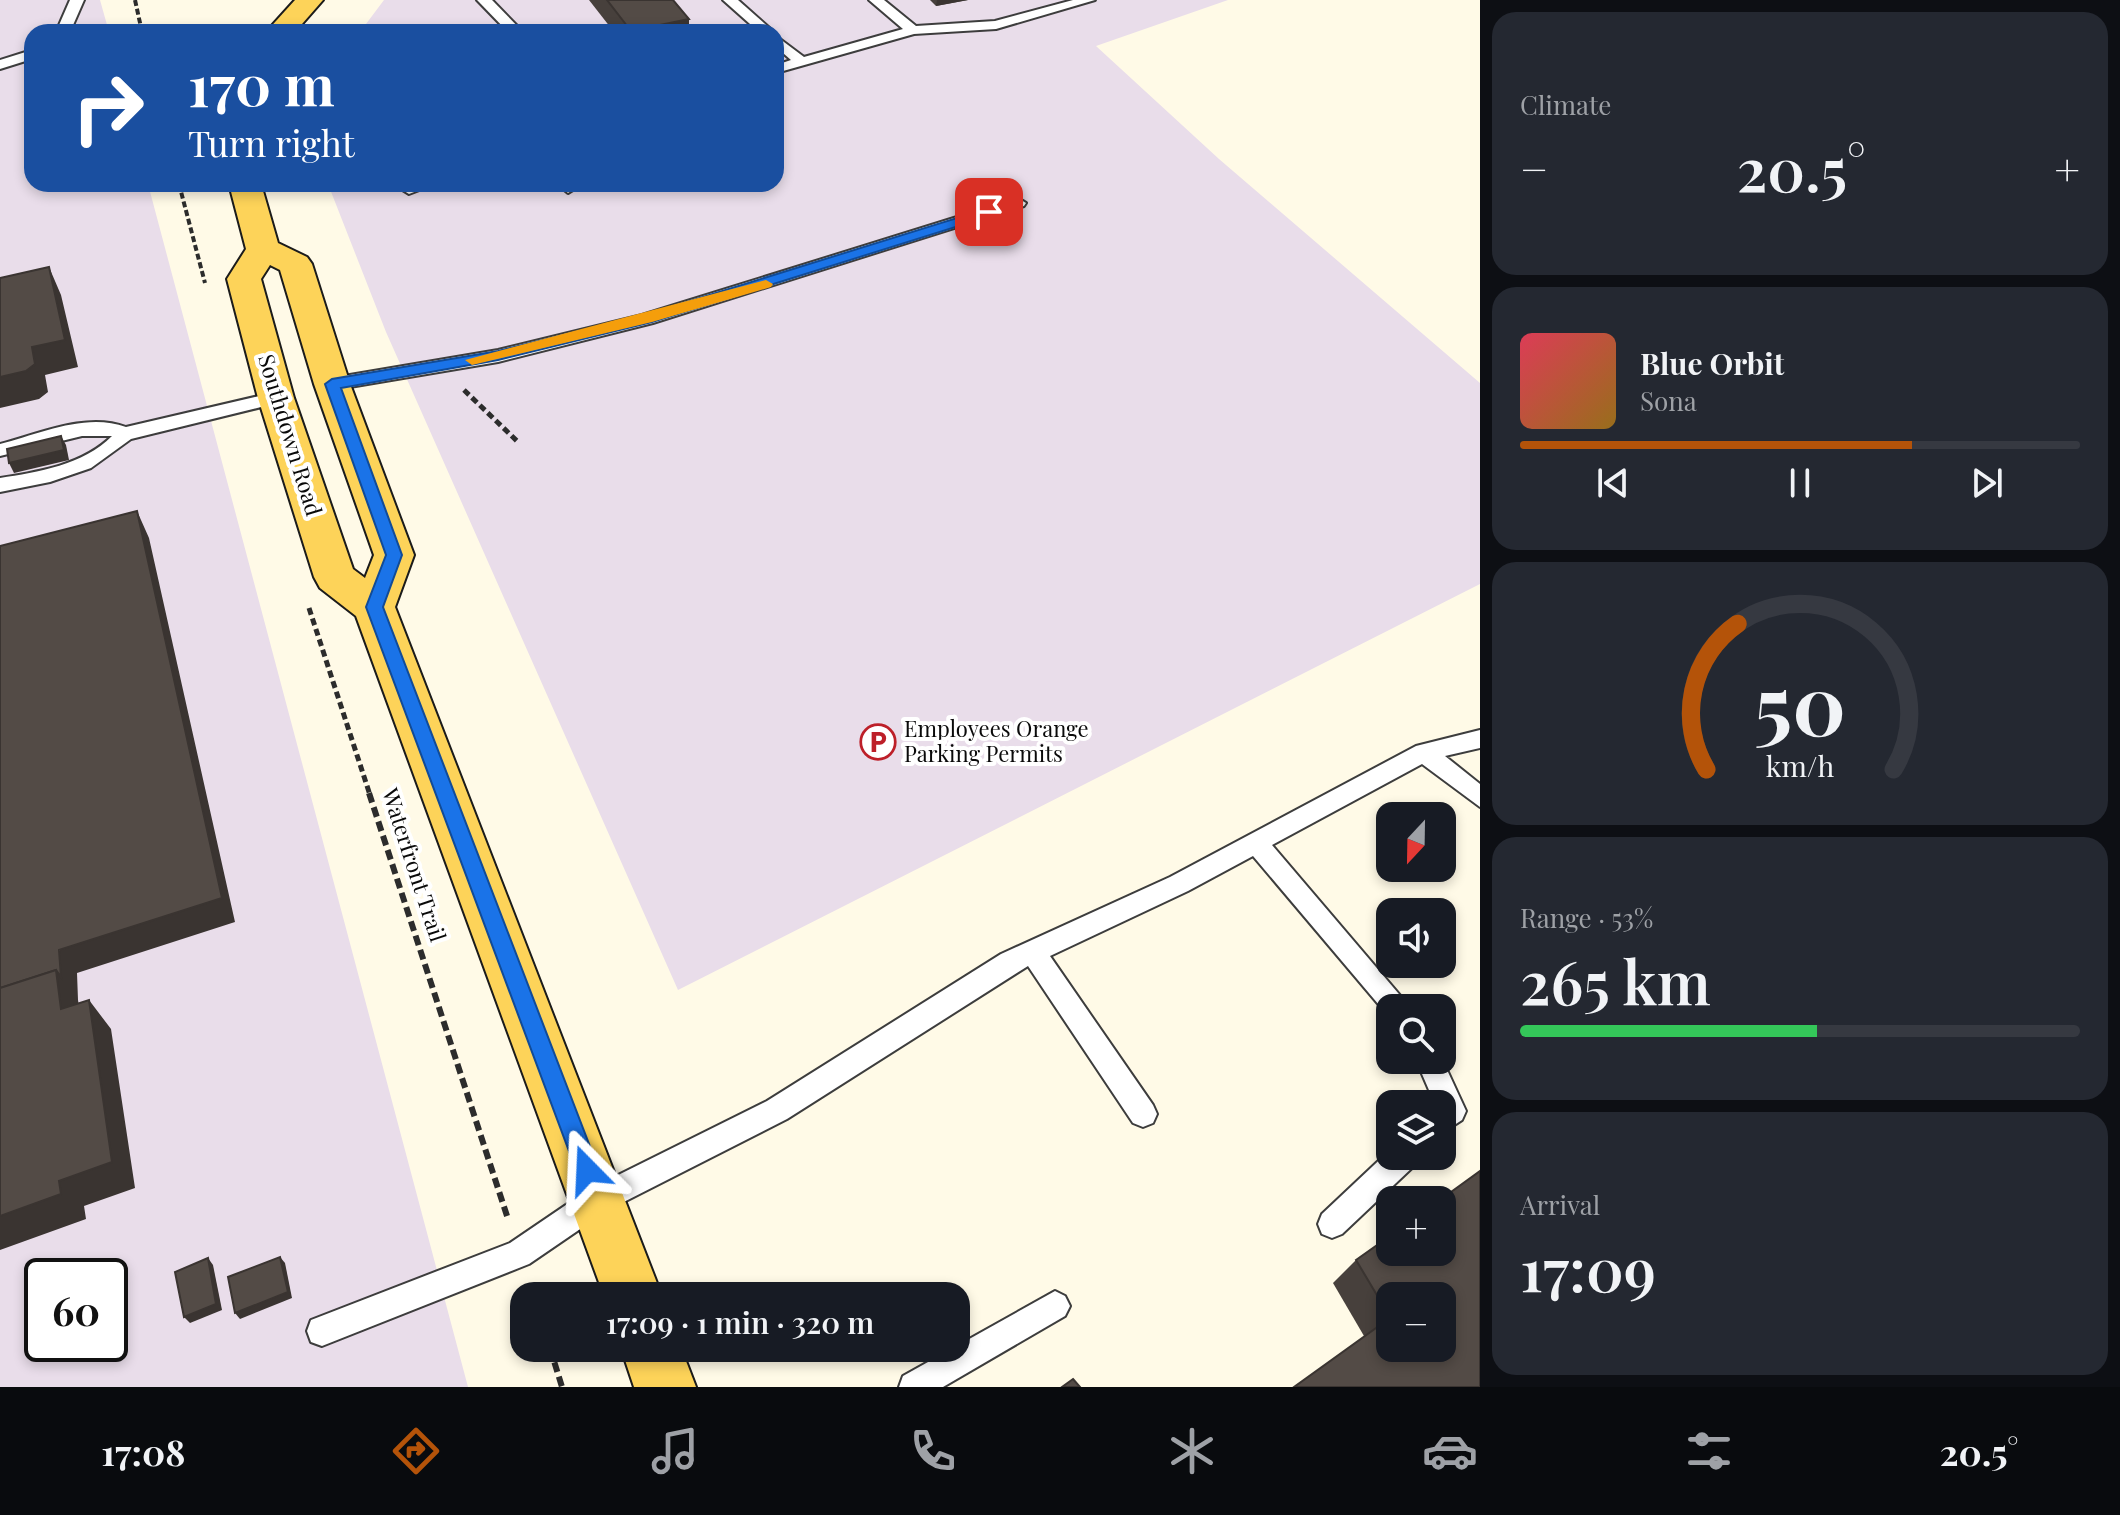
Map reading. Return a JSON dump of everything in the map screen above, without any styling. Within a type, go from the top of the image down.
[{"type":"main road","points":[[288,24],[310,0]]},
{"type":"main road","points":[[247,192],[263,249],[295,264],[332,384],[394,555],[374,607],[628,1282]]},
{"type":"main road","name":"Southdown Road","points":[[263,249],[244,279],[276,398],[335,577],[374,607]]},
{"type":"main road","points":[[276,398],[332,384]]},
{"type":"main road","points":[[656,1362],[665,1387]]},
{"type":"lane","points":[[66,24],[77,0]]},
{"type":"lane","points":[[484,0],[508,24]]},
{"type":"lane","points":[[730,0],[758,24]]},
{"type":"lane","points":[[876,0],[913,30]]},
{"type":"lane","points":[[784,67],[913,30],[996,25],[1088,0]]},
{"type":"lane","points":[[784,47],[802,62]]},
{"type":"lane","points":[[0,65],[24,57]]},
{"type":"lane","points":[[332,384],[498,356],[647,319],[1018,203]]},
{"type":"lane","points":[[0,485],[89,461],[113,447],[125,434],[276,398]]},
{"type":"lane","points":[[0,450],[93,428],[113,428],[125,434]]},
{"type":"lane","points":[[322,1331],[519,1254],[598,1200],[777,1110],[1010,962],[1179,884],[1424,752],[1480,739]]},
{"type":"lane","points":[[1424,752],[1480,797]]},
{"type":"lane","points":[[1256,843],[1383,994]]},
{"type":"lane","points":[[1033,952],[1143,1114]]},
{"type":"lane","points":[[1332,1224],[1389,1170]]},
{"type":"lane","points":[[914,1387],[1055,1306]]},
{"type":"path","points":[[135,0],[140,24]]},
{"type":"path","points":[[181,192],[207,291]]},
{"type":"path","points":[[437,366],[518,442]]},
{"type":"path","name":"Waterfront Trail","points":[[308,605],[519,1254]]},
{"type":"path","points":[[554,1362],[562,1387]]},
{"type":"shaded area","points":[[0,0],[100,0],[107,24],[24,24],[24,192],[150,192],[468,1387],[0,1387]]},
{"type":"shaded area","points":[[384,0],[1228,0],[1096,46],[1219,159],[1480,383],[1480,584],[678,990],[386,332],[331,192],[784,192],[784,24],[366,24]]},
{"type":"building","points":[[607,0],[673,0],[689,19],[665,24],[626,24]]},
{"type":"building","points":[[49,267],[65,340],[32,347],[35,364],[26,371],[0,377],[0,278]]},
{"type":"building","points":[[61,436],[64,450],[9,463],[7,449]]},
{"type":"building","points":[[137,511],[222,898],[59,950],[61,977],[56,970],[0,988],[0,546]]},
{"type":"building","points":[[56,970],[61,1009],[89,1000],[112,1162],[59,1181],[61,1194],[0,1216],[0,988]]},
{"type":"building","points":[[1480,1171],[1480,1387],[1294,1387],[1376,1328],[1376,1362],[1456,1362],[1456,1282],[1376,1282],[1376,1294],[1356,1260],[1376,1246],[1376,1266],[1456,1266],[1456,1188]]},
{"type":"building","points":[[280,1257],[288,1292],[235,1313],[228,1277]]},
{"type":"building","points":[[208,1258],[216,1304],[184,1317],[175,1272]]},
{"type":"building","points":[[1073,1379],[1080,1387],[1062,1387]]},
{"type":"slow traffic","points":[[472,360],[647,319],[766,284]]},
{"type":"place","name":"Employees Orange Parking Permits","points":[[878,742]]},
{"type":"route","points":[[587,1170],[374,607],[394,555],[332,384],[498,356],[647,319],[989,212]]}]
